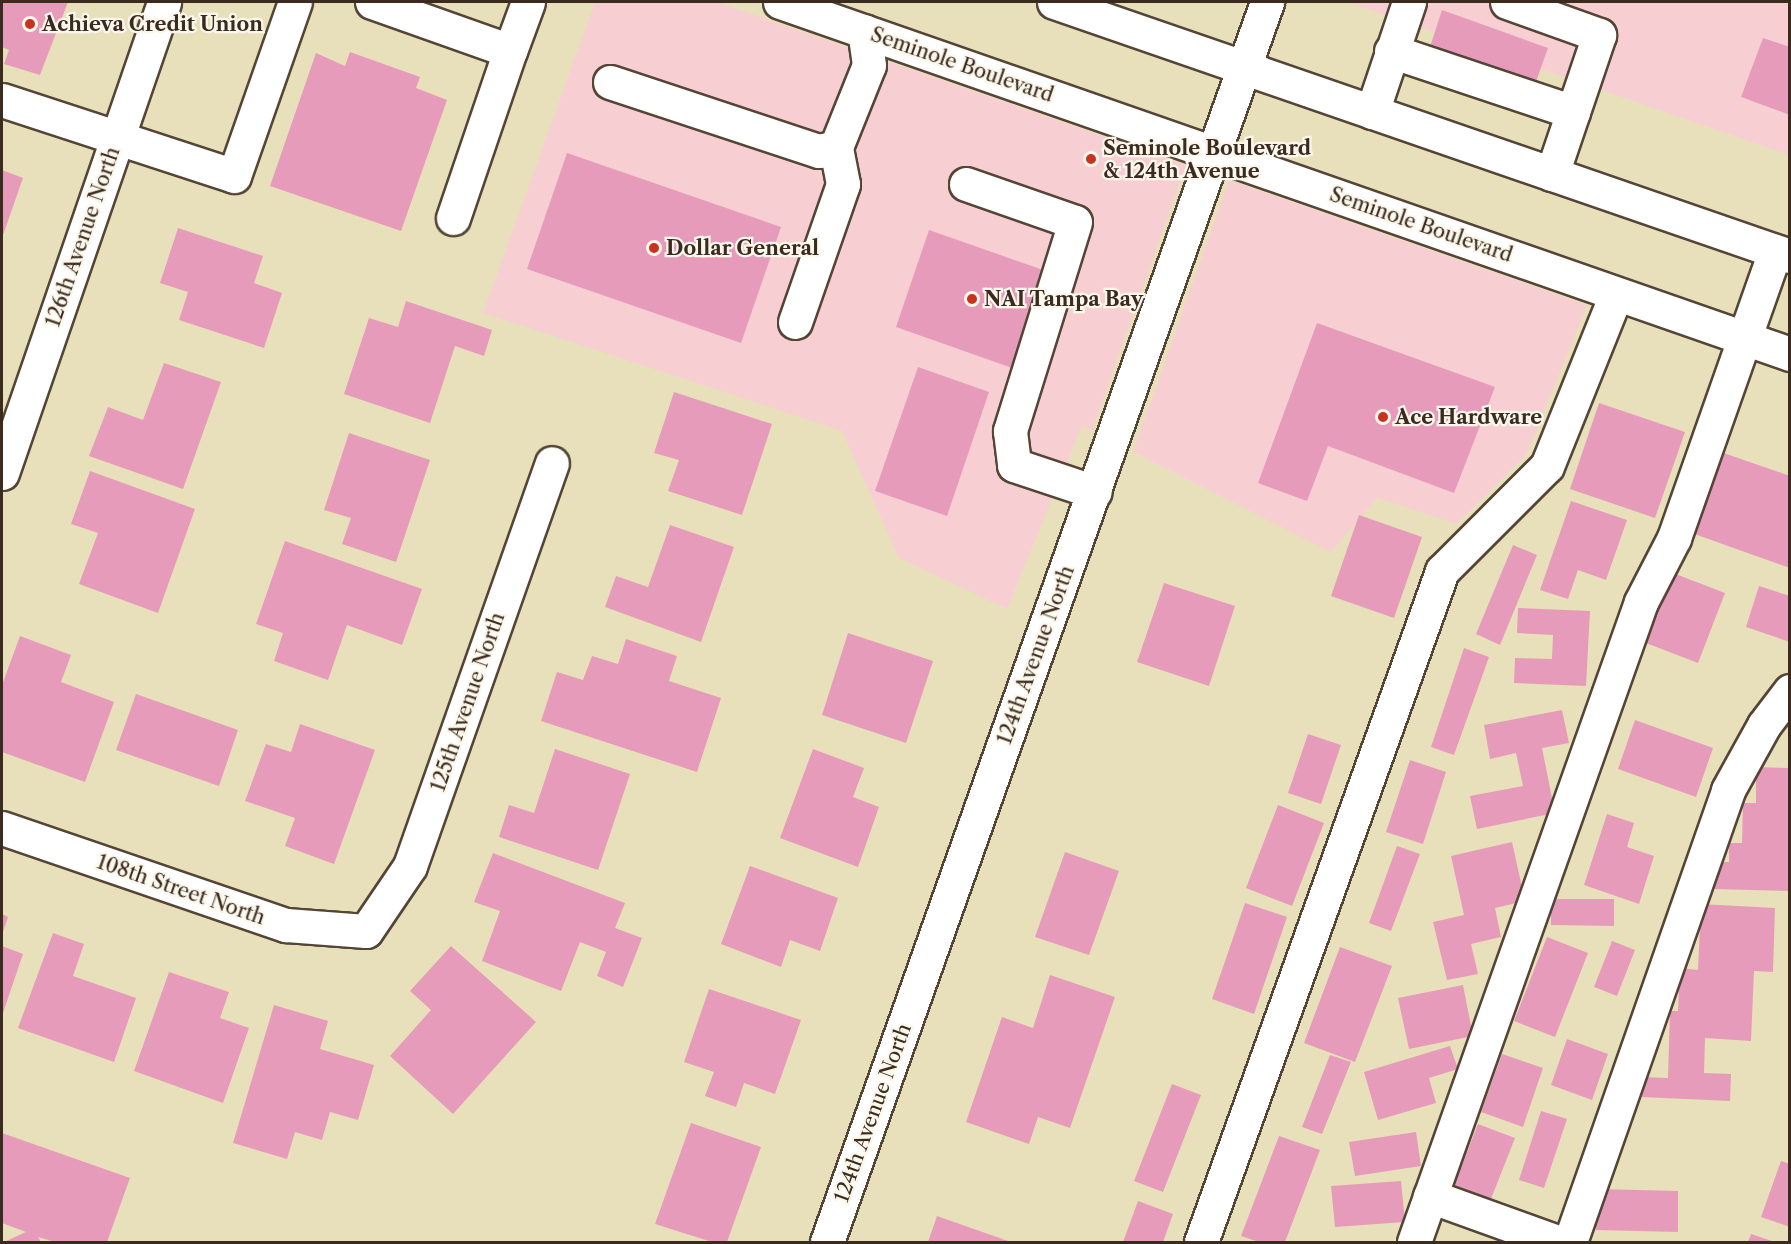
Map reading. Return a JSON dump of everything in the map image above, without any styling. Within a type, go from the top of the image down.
[{"type":"street","name":"126th Avenue North","points":[[2,473],[164,2]]},
{"type":"street","points":[[2,100],[234,176],[296,2]]},
{"type":"street","points":[[372,2],[510,51]]},
{"type":"street","points":[[453,218],[528,2]]},
{"type":"street","name":"Seminole Boulevard","points":[[780,2],[1790,354]]},
{"type":"street","points":[[1054,2],[1782,253],[1743,338],[1674,538],[1641,602],[1414,1242]]},
{"type":"street","name":"124th Avenue North","points":[[827,1242],[1267,2]]},
{"type":"street","points":[[1372,112],[1409,2]]},
{"type":"street","points":[[1507,2],[1599,35],[1552,174]]},
{"type":"street","points":[[795,322],[843,184],[836,147],[868,65],[864,30]]},
{"type":"street","points":[[1391,51],[1573,112]]},
{"type":"street","points":[[610,82],[819,151],[836,147]]},
{"type":"street","points":[[966,184],[1075,222],[1010,431],[1014,465],[1095,492]]},
{"type":"street","points":[[1201,1242],[1442,571],[1547,466],[1616,294]]},
{"type":"street","name":"125th Avenue North","points":[[366,931],[410,867],[552,463]]},
{"type":"street","points":[[1570,1242],[1728,790],[1764,725],[1790,692]]},
{"type":"street","name":"108th Street North","points":[[2,828],[286,925],[366,931]]},
{"type":"street","points":[[1430,1196],[1558,1242]]},
{"type":"shaded area","points":[[595,2],[717,2],[1186,165],[1092,431],[1082,426],[1007,609],[899,558],[842,431],[483,313]]},
{"type":"shaded area","points":[[1347,2],[1789,2],[1789,155]]},
{"type":"shaded area","points":[[1229,180],[1587,305],[1527,454],[1457,524],[1377,498],[1331,552],[1133,452]]},
{"type":"building","name":"Achieva Credit Union","points":[[2,2],[68,2],[40,75],[4,64],[9,50],[2,47]]},
{"type":"building","points":[[1442,10],[1548,48],[1533,90],[1428,53]]},
{"type":"building","points":[[1763,38],[1790,47],[1790,115],[1741,97]]},
{"type":"building","points":[[350,52],[420,77],[416,88],[447,100],[401,231],[270,186],[316,53],[345,66]]},
{"type":"building","name":"Dollar General","points":[[567,153],[781,227],[741,343],[527,269]]},
{"type":"building","points":[[2,170],[23,178],[2,238]]},
{"type":"building","points":[[178,228],[263,256],[254,283],[282,293],[264,348],[179,320],[188,292],[160,283]]},
{"type":"building","name":"NAI Tampa Bay","points":[[929,230],[1049,272],[1015,369],[896,327]]},
{"type":"building","points":[[406,301],[492,330],[484,356],[455,346],[430,423],[344,394],[369,318],[398,327]]},
{"type":"building","name":"Ace Hardware","points":[[1317,323],[1495,387],[1454,493],[1328,446],[1307,501],[1258,483]]},
{"type":"building","points":[[164,363],[221,382],[183,489],[89,456],[108,407],[143,420]]},
{"type":"building","points":[[918,367],[989,392],[947,516],[875,491]]},
{"type":"building","points":[[674,392],[772,424],[742,515],[668,491],[679,460],[654,453]]},
{"type":"building","points":[[1599,403],[1685,432],[1655,518],[1570,489]]},
{"type":"building","points":[[349,433],[430,460],[396,562],[342,544],[351,518],[324,510]]},
{"type":"building","points":[[1715,450],[1790,476],[1790,568],[1686,531]]},
{"type":"building","points":[[90,471],[195,509],[158,613],[79,584],[98,533],[71,524]]},
{"type":"building","points":[[1571,501],[1627,520],[1606,580],[1578,570],[1568,599],[1540,590]]},
{"type":"building","points":[[1359,515],[1422,537],[1394,618],[1331,596]]},
{"type":"building","points":[[670,525],[734,547],[701,642],[605,607],[616,576],[648,587]]},
{"type":"building","points":[[285,541],[422,589],[402,645],[347,625],[328,680],[274,661],[283,633],[256,624]]},
{"type":"building","points":[[1513,545],[1537,555],[1500,645],[1476,634]]},
{"type":"building","points":[[1673,573],[1725,593],[1698,663],[1646,643]]},
{"type":"building","points":[[1164,583],[1235,606],[1209,686],[1137,662]]},
{"type":"building","points":[[1759,586],[1790,596],[1790,642],[1746,627]]},
{"type":"building","points":[[1518,608],[1590,611],[1586,686],[1514,683],[1515,658],[1552,659],[1553,635],[1517,633]]},
{"type":"building","points":[[848,633],[933,661],[906,743],[822,715]]},
{"type":"building","points":[[20,636],[71,655],[61,682],[114,702],[85,782],[2,752],[2,685]]},
{"type":"building","points":[[626,639],[677,656],[669,681],[721,698],[697,772],[541,721],[557,672],[583,680],[592,656],[618,664]]},
{"type":"building","points":[[1464,648],[1489,657],[1454,755],[1431,747]]},
{"type":"building","points":[[136,694],[238,730],[219,786],[116,750]]},
{"type":"building","points":[[1562,710],[1569,743],[1542,748],[1555,813],[1477,829],[1470,796],[1523,786],[1516,753],[1490,759],[1484,725]]},
{"type":"building","points":[[1635,720],[1713,748],[1696,797],[1618,769]]},
{"type":"building","points":[[300,724],[375,750],[334,864],[285,846],[295,818],[245,801],[266,744],[291,752]]},
{"type":"building","points":[[1308,734],[1341,745],[1321,804],[1288,793]]},
{"type":"building","points":[[555,749],[630,774],[598,870],[499,837],[509,805],[534,813]]},
{"type":"building","points":[[813,749],[864,768],[853,797],[879,807],[858,867],[780,838]]},
{"type":"building","points":[[1410,760],[1446,772],[1423,844],[1386,832]]},
{"type":"building","points":[[1756,767],[1790,768],[1790,891],[1713,889],[1714,862],[1729,862],[1729,843],[1742,843],[1743,803],[1756,803]]},
{"type":"building","points":[[1278,805],[1324,823],[1292,906],[1246,888]]},
{"type":"building","points":[[1607,814],[1634,823],[1627,847],[1654,856],[1639,904],[1584,885]]},
{"type":"building","points":[[1512,842],[1525,901],[1495,908],[1501,937],[1471,944],[1478,974],[1447,980],[1433,922],[1464,915],[1451,856]]},
{"type":"building","points":[[1397,846],[1420,854],[1391,931],[1369,923]]},
{"type":"building","points":[[1065,852],[1119,871],[1089,955],[1035,937]]},
{"type":"building","points":[[493,853],[625,903],[615,928],[642,938],[623,987],[597,976],[606,952],[580,942],[561,991],[482,961],[500,911],[474,902]]},
{"type":"building","points":[[750,866],[838,898],[820,951],[790,940],[781,967],[721,944]]},
{"type":"building","points":[[1551,899],[1614,899],[1614,926],[1551,925]]},
{"type":"building","points":[[1245,903],[1287,917],[1254,1014],[1212,999]]},
{"type":"building","points":[[1701,904],[1775,908],[1773,972],[1754,971],[1751,1041],[1705,1038],[1704,1073],[1731,1074],[1730,1101],[1642,1097],[1643,1077],[1668,1078],[1670,1011],[1678,1011],[1680,968],[1698,970]]},
{"type":"building","points":[[2,914],[8,917],[2,935]]},
{"type":"building","points":[[53,933],[84,944],[73,976],[136,998],[114,1062],[18,1028]]},
{"type":"building","points":[[1547,937],[1588,953],[1555,1037],[1514,1021]]},
{"type":"building","points":[[1612,941],[1635,950],[1617,996],[1594,987]]},
{"type":"building","points":[[2,946],[23,954],[2,1016]]},
{"type":"building","points":[[451,946],[536,1022],[453,1114],[390,1056],[431,1010],[410,991]]},
{"type":"building","points":[[1340,947],[1392,966],[1355,1062],[1304,1043]]},
{"type":"building","points":[[169,972],[229,992],[220,1018],[249,1028],[223,1103],[134,1071]]},
{"type":"building","points":[[1050,975],[1115,997],[1070,1128],[1038,1117],[1029,1144],[966,1122],[1002,1017],[1033,1028]]},
{"type":"building","points":[[1463,985],[1473,1036],[1409,1049],[1398,998]]},
{"type":"building","points":[[709,989],[801,1020],[775,1094],[744,1083],[736,1107],[705,1096],[714,1072],[684,1062]]},
{"type":"building","points":[[274,1005],[328,1021],[320,1049],[374,1065],[358,1120],[330,1112],[322,1140],[295,1132],[287,1159],[233,1143]]},
{"type":"building","points":[[1567,1039],[1608,1054],[1592,1100],[1551,1085]]},
{"type":"building","points":[[1450,1046],[1458,1069],[1429,1078],[1436,1103],[1378,1120],[1364,1072]]},
{"type":"building","points":[[1502,1054],[1543,1068],[1523,1127],[1481,1112]]},
{"type":"building","points":[[1330,1055],[1351,1062],[1322,1134],[1302,1127]]},
{"type":"building","points":[[1172,1084],[1201,1095],[1163,1192],[1134,1181]]},
{"type":"building","points":[[1541,1111],[1567,1119],[1544,1188],[1519,1180]]},
{"type":"building","points":[[691,1123],[761,1147],[727,1242],[712,1242],[655,1224]]},
{"type":"building","points":[[1478,1124],[1515,1138],[1491,1199],[1454,1185]]},
{"type":"building","points":[[1416,1132],[1421,1166],[1355,1176],[1349,1142]]},
{"type":"building","points":[[2,1133],[130,1178],[107,1242],[55,1242],[38,1237],[41,1242],[4,1242],[26,1232],[2,1223]]},
{"type":"building","points":[[1279,1136],[1320,1150],[1285,1242],[1259,1242],[1241,1236]]},
{"type":"building","points":[[1781,1161],[1790,1164],[1790,1227],[1761,1217]]},
{"type":"building","points":[[1401,1181],[1405,1222],[1335,1227],[1331,1186]]},
{"type":"building","points":[[1597,1189],[1678,1191],[1678,1232],[1596,1230]]},
{"type":"building","points":[[1138,1201],[1173,1214],[1163,1242],[1123,1242]]},
{"type":"building","points":[[937,1216],[1011,1242],[928,1242]]},
{"type":"building","points":[[1751,1234],[1775,1242],[1748,1242]]},
{"type":"place","name":"Achieva Credit Union","points":[[30,24]]},
{"type":"place","name":"Seminole Boulevard & 124th Avenue","points":[[1091,159]]},
{"type":"place","name":"Dollar General","points":[[654,248]]},
{"type":"place","name":"NAI Tampa Bay","points":[[972,299]]},
{"type":"place","name":"Ace Hardware","points":[[1383,417]]}]
